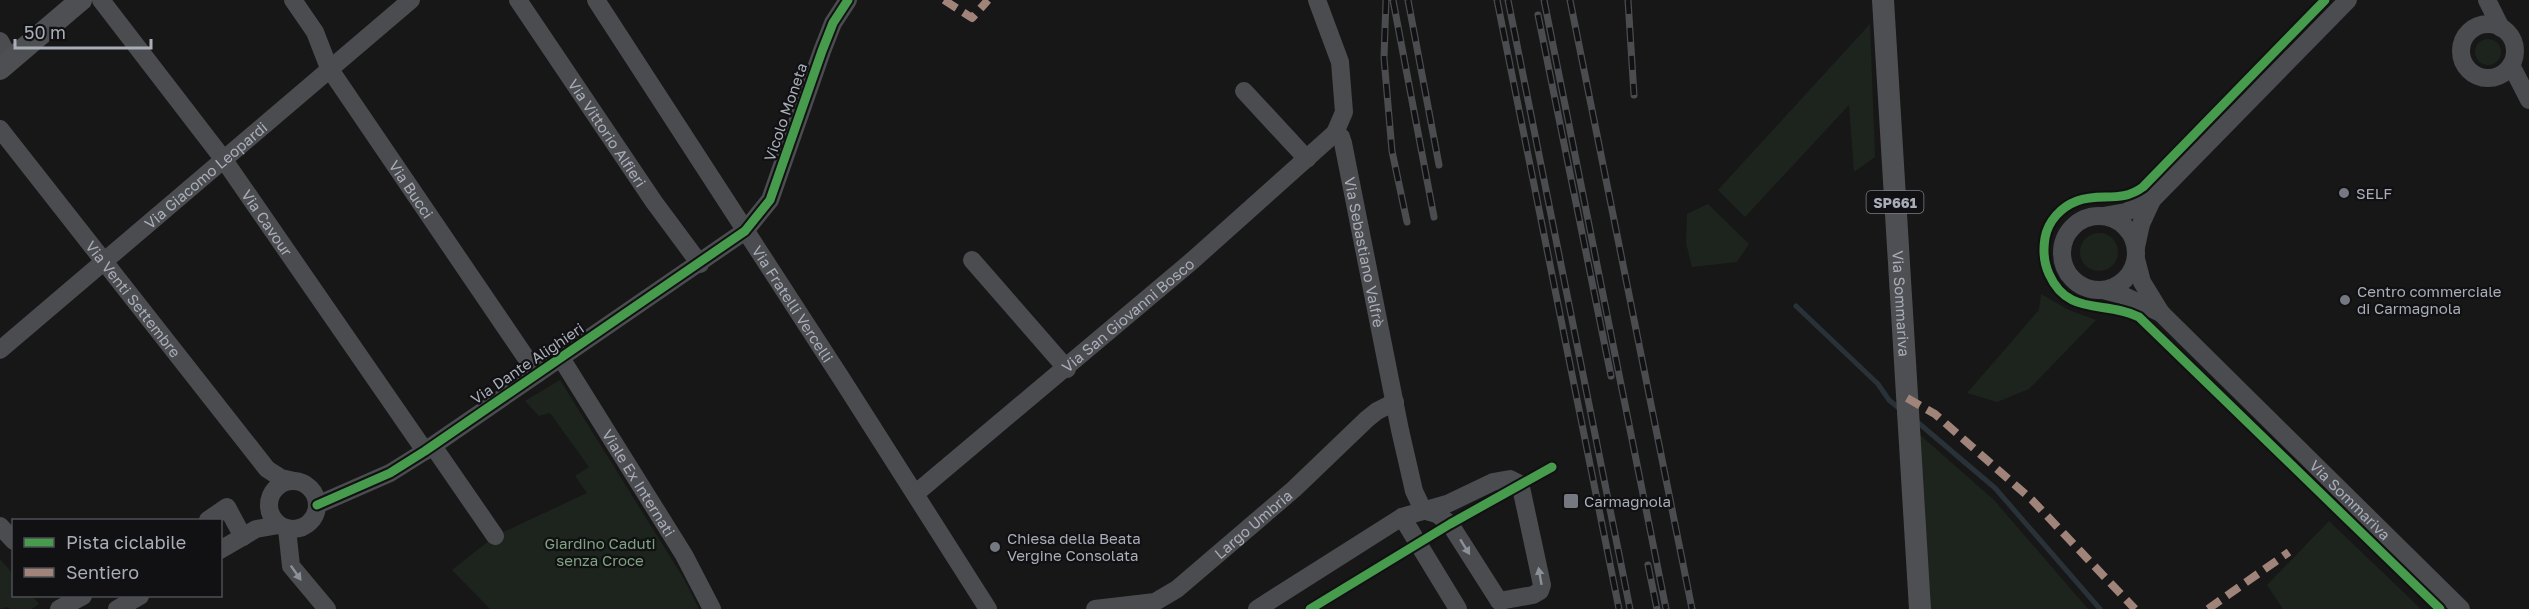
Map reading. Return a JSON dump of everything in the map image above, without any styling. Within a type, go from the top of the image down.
[{"type":"main road","points":[[4,56],[81,0]]},
{"type":"main road","name":"Via Sommariva","points":[[1883,0],[1920,609]]},
{"type":"street","name":"Via Cavour","points":[[101,0],[224,160],[429,448],[495,536]]},
{"type":"street","name":"Via Bucci","points":[[293,0],[315,32],[329,68],[537,374]]},
{"type":"street","name":"Via Giacomo Leopardi","points":[[0,350],[411,0]]},
{"type":"street","name":"Via Vittorio Alfieri","points":[[518,0],[654,202],[700,264]]},
{"type":"street","name":"Via Fratelli Vercelli","points":[[596,0],[988,609]]},
{"type":"street","name":"Vicolo Moneta","points":[[745,231],[770,200],[822,51],[833,23],[848,0]]},
{"type":"street","points":[[1317,0],[1340,62],[1344,112],[1335,134]]},
{"type":"street","points":[[2152,200],[2141,224],[2133,270],[2125,280],[2115,287],[2103,290],[2080,285],[2071,277],[2064,266],[2062,254],[2064,242],[2074,226],[2090,217],[2126,213],[2152,200],[2348,0]]},
{"type":"street","points":[[2482,0],[2475,15],[2510,36],[2513,43],[2511,65],[2503,73],[2492,77],[2475,74],[2468,69],[2461,53],[2462,44],[2470,30],[2492,26]]},
{"type":"street","points":[[2487,0],[2492,26]]},
{"type":"street","points":[[2511,65],[2529,100]]},
{"type":"street","points":[[1244,92],[1306,159]]},
{"type":"street","name":"Via Venti Settembre","points":[[0,129],[102,262],[267,469],[307,492]]},
{"type":"street","name":"Via San Giovanni Bosco","points":[[915,494],[1067,369],[1335,134]]},
{"type":"street","name":"Via Sebastiano Valfrè","points":[[1335,134],[1341,137],[1343,143],[1414,491],[1423,510]]},
{"type":"street","points":[[2103,216],[2115,219],[2125,226],[2132,235],[2136,253]]},
{"type":"street","name":"Via Dante Alighieri","points":[[307,492],[345,492],[390,473],[700,264],[745,231]]},
{"type":"street","name":"Via Sommariva","points":[[2136,253],[2142,282],[2161,314],[2461,609]]},
{"type":"street","points":[[972,260],[1067,369]]},
{"type":"street","name":"Via Sommariva","points":[[2103,290],[2122,295],[2161,314]]},
{"type":"street","name":"Viale Ex Internati","points":[[561,358],[684,555],[712,609]]},
{"type":"street","name":"Largo Umbria","points":[[1095,609],[1173,602],[1367,419],[1395,402]]},
{"type":"street","points":[[267,469],[269,503],[273,520],[283,527],[291,566],[327,609]]},
{"type":"street","points":[[1257,609],[1402,517],[1423,510],[1447,504],[1493,482],[1510,479],[1520,484],[1542,585],[1540,591],[1533,596],[1496,605],[1450,524],[1437,514],[1423,510]]},
{"type":"street","points":[[222,549],[250,533],[304,526],[311,521],[307,492],[277,487],[250,533]]},
{"type":"street","points":[[209,519],[227,507],[250,533]]},
{"type":"street","points":[[1402,517],[1458,609]]},
{"type":"street","points":[[0,526],[12,540]]},
{"type":"street","points":[[117,609],[138,597]]},
{"type":"green space","points":[[1870,24],[1875,157],[1854,172],[1849,105],[1745,217],[1718,190]]},
{"type":"green space","points":[[2488,39],[2497,43],[2501,52],[2497,61],[2488,65],[2479,61],[2475,52],[2479,43]]},
{"type":"green space","points":[[1708,204],[1749,244],[1737,262],[1692,267],[1686,243],[1687,214]]},
{"type":"green space","points":[[2099,233],[2113,238],[2118,252],[2113,266],[2099,271],[2085,266],[2080,252],[2085,238]]},
{"type":"green space","points":[[2041,294],[2069,310],[2096,320],[2029,389],[1997,402],[1967,393],[2039,310]]},
{"type":"green space","name":"Giardino Caduti senza Croce","points":[[560,380],[684,579],[699,609],[490,609],[452,570],[495,536],[587,493],[575,476],[589,467],[550,413],[539,416],[525,401]]},
{"type":"green space","points":[[1919,434],[1994,500],[2088,609],[1929,609]]},
{"type":"green space","points":[[2329,521],[2421,609],[2283,609],[2267,585]]},
{"type":"green space","points":[[0,559],[12,573],[12,597],[33,597],[39,604],[32,609],[10,609],[8,607],[0,609]]},
{"type":"waterway","points":[[1796,306],[1878,384],[1889,400],[1900,409]]},
{"type":"waterway","points":[[1915,420],[1995,488],[2100,609]]},
{"type":"railway","points":[[1386,0],[1384,58],[1392,151],[1407,222]]},
{"type":"railway","points":[[1393,0],[1434,217]]},
{"type":"railway","points":[[1408,0],[1439,165]]},
{"type":"railway","points":[[1497,0],[1619,609]]},
{"type":"railway","points":[[1508,0],[1630,609]]},
{"type":"railway","points":[[1544,0],[1666,609]]},
{"type":"railway","points":[[1570,0],[1692,609]]},
{"type":"railway","points":[[1628,0],[1634,95]]},
{"type":"railway","points":[[1538,15],[1611,376]]},
{"type":"railway","points":[[1648,565],[1657,609]]},
{"type":"marked path","points":[[944,0],[972,18],[988,0]]},
{"type":"marked path","points":[[1907,398],[1935,414],[2032,500],[2135,609]]},
{"type":"marked path","points":[[2208,609],[2289,552]]},
{"type":"cycle path","points":[[317,505],[390,473],[425,451],[745,231],[770,200],[822,51],[833,23],[848,0]]},
{"type":"cycle path","points":[[2325,0],[2143,187],[2118,197],[2094,197],[2077,201],[2061,211],[2052,220],[2045,238],[2045,261],[2049,274],[2066,296],[2077,302],[2126,312],[2139,317],[2440,609]]},
{"type":"cycle path","points":[[1310,609],[1450,524],[1552,467]]},
{"type":"place","name":"SELF","points":[[2344,193]]},
{"type":"place","name":"Centro commerciale di Carmagnola","points":[[2345,300]]},
{"type":"place","name":"Carmagnola","points":[[1571,501]]},
{"type":"place","name":"Chiesa della Beata Vergine Consolata","points":[[995,547]]}]
